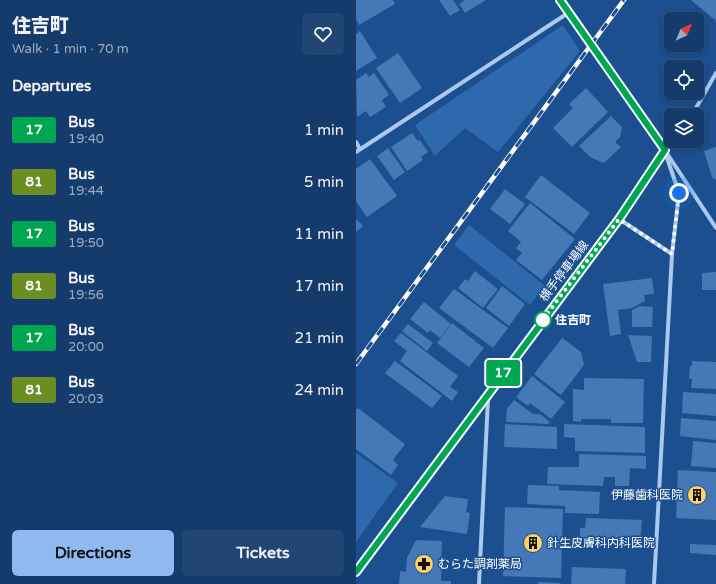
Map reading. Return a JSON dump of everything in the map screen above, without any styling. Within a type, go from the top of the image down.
[{"type":"main road","points":[[560,0],[665,150]]},
{"type":"main road","name":"横手停車場線","points":[[356,572],[619,219],[665,150]]},
{"type":"street","points":[[356,152],[569,13]]},
{"type":"street","points":[[696,108],[716,73]]},
{"type":"street","points":[[356,142],[360,149]]},
{"type":"street","points":[[665,150],[716,228]]},
{"type":"street","points":[[654,584],[672,254],[679,193],[665,150]]},
{"type":"street","points":[[619,219],[672,254]]},
{"type":"street","points":[[479,584],[489,392]]},
{"type":"shaded area","points":[[563,25],[580,51],[498,152],[465,128],[435,156],[415,125]]},
{"type":"shaded area","points":[[469,225],[545,286],[530,305],[454,245]]},
{"type":"shaded area","points":[[356,453],[398,483],[356,542]]},
{"type":"building","points":[[356,0],[393,0],[395,4],[359,25],[356,19]]},
{"type":"building","points":[[439,0],[453,0],[460,10],[450,16]]},
{"type":"building","points":[[465,0],[486,0],[465,13],[459,4]]},
{"type":"building","points":[[691,0],[716,0],[716,21]]},
{"type":"building","points":[[360,31],[377,58],[356,71],[356,34]]},
{"type":"building","points":[[398,53],[422,88],[400,103],[376,68]]},
{"type":"building","points":[[366,73],[369,77],[374,73],[389,95],[382,100],[386,107],[370,117],[366,111],[357,117],[356,80]]},
{"type":"building","points":[[586,88],[608,112],[572,147],[553,128],[573,108],[569,104]]},
{"type":"building","points":[[611,116],[622,127],[620,137],[615,142],[621,147],[604,163],[590,157],[579,146]]},
{"type":"building","points":[[412,133],[418,141],[420,140],[428,152],[421,157],[423,160],[407,171],[391,147]]},
{"type":"building","points":[[716,147],[716,180],[712,177],[704,151]]},
{"type":"building","points":[[388,148],[405,172],[394,180],[377,156]]},
{"type":"building","points":[[370,159],[397,196],[367,217],[356,201],[356,169]]},
{"type":"building","points":[[541,175],[590,213],[574,234],[525,197]]},
{"type":"building","points":[[505,189],[525,204],[510,224],[490,209]]},
{"type":"building","points":[[530,203],[575,239],[542,280],[516,260],[522,253],[516,248],[521,242],[508,231]]},
{"type":"building","points":[[356,219],[363,226],[356,232]]},
{"type":"building","points":[[475,271],[498,289],[483,308],[458,288],[465,279],[468,281]]},
{"type":"building","points":[[716,272],[716,290],[702,290],[702,273]]},
{"type":"building","points":[[652,278],[654,294],[644,295],[645,301],[632,308],[618,310],[621,334],[610,336],[603,284]]},
{"type":"building","points":[[502,286],[525,304],[509,326],[486,308]]},
{"type":"building","points":[[454,289],[508,328],[493,348],[439,308]]},
{"type":"building","points":[[424,302],[451,324],[440,338],[430,330],[428,333],[410,319]]},
{"type":"building","points":[[640,306],[653,307],[652,327],[632,327],[632,310]]},
{"type":"building","points":[[452,323],[484,348],[469,367],[437,343]]},
{"type":"building","points":[[408,324],[433,343],[427,351],[402,331]]},
{"type":"building","points":[[401,333],[458,376],[450,387],[458,392],[452,401],[400,361],[407,351],[394,341]]},
{"type":"building","points":[[628,335],[652,336],[651,362],[637,362]]},
{"type":"building","points":[[562,338],[581,352],[584,365],[561,395],[534,374]]},
{"type":"building","points":[[395,361],[442,396],[432,408],[385,373]]},
{"type":"building","points":[[692,361],[716,362],[716,389],[691,388],[692,379],[689,379]]},
{"type":"building","points":[[532,376],[565,402],[551,419],[530,403],[528,406],[516,397]]},
{"type":"building","points":[[584,378],[644,379],[643,423],[611,423],[611,419],[581,419],[581,422],[573,421],[573,389],[584,390]]},
{"type":"building","points":[[683,392],[716,394],[716,416],[682,413]]},
{"type":"building","points":[[514,400],[533,414],[540,414],[550,422],[548,424],[506,422],[507,409]]},
{"type":"building","points":[[358,408],[405,444],[393,460],[398,465],[391,475],[356,449],[356,410]]},
{"type":"building","points":[[681,418],[716,421],[716,440],[680,436]]},
{"type":"building","points":[[505,424],[557,427],[557,449],[504,447]]},
{"type":"building","points":[[564,424],[645,427],[645,453],[575,451],[575,438],[564,437]]},
{"type":"building","points":[[693,441],[716,443],[716,468],[691,466]]},
{"type":"building","points":[[579,454],[646,456],[646,469],[630,468],[629,486],[615,486],[615,477],[604,477],[603,486],[547,484],[548,467],[579,467]]},
{"type":"building","name":"伊藤歯科医院","points":[[678,470],[716,472],[716,520],[676,518]]},
{"type":"building","points":[[528,485],[559,486],[559,490],[600,492],[599,514],[565,513],[565,506],[527,504]]},
{"type":"building","points":[[445,496],[468,499],[466,512],[470,513],[467,534],[420,527]]},
{"type":"building","name":"針生皮膚科内科医院","points":[[505,507],[563,509],[561,578],[503,576]]},
{"type":"building","points":[[586,518],[642,520],[640,543],[580,540],[580,528],[585,528]]},
{"type":"building","name":"むらた調剤薬局","points":[[416,540],[442,541],[441,581],[451,581],[451,584],[399,584],[400,571],[406,572],[407,558]]},
{"type":"building","points":[[690,544],[716,545],[716,555],[690,553]]},
{"type":"building","points":[[572,567],[626,569],[625,584],[571,584]]},
{"type":"building","points":[[538,582],[560,583],[560,584],[538,584]]},
{"type":"railway","points":[[356,364],[624,0]]},
{"type":"bus line","name":"17","points":[[356,572],[619,219],[665,150],[560,0]]},
{"type":"place","name":"住吉町","points":[[543,320]]},
{"type":"place","name":"伊藤歯科医院","points":[[697,495]]},
{"type":"place","name":"針生皮膚科内科医院","points":[[533,543]]},
{"type":"place","name":"むらた調剤薬局","points":[[424,564]]},
{"type":"route","points":[[543,320],[541,322],[619,219],[672,254],[679,193]]}]
